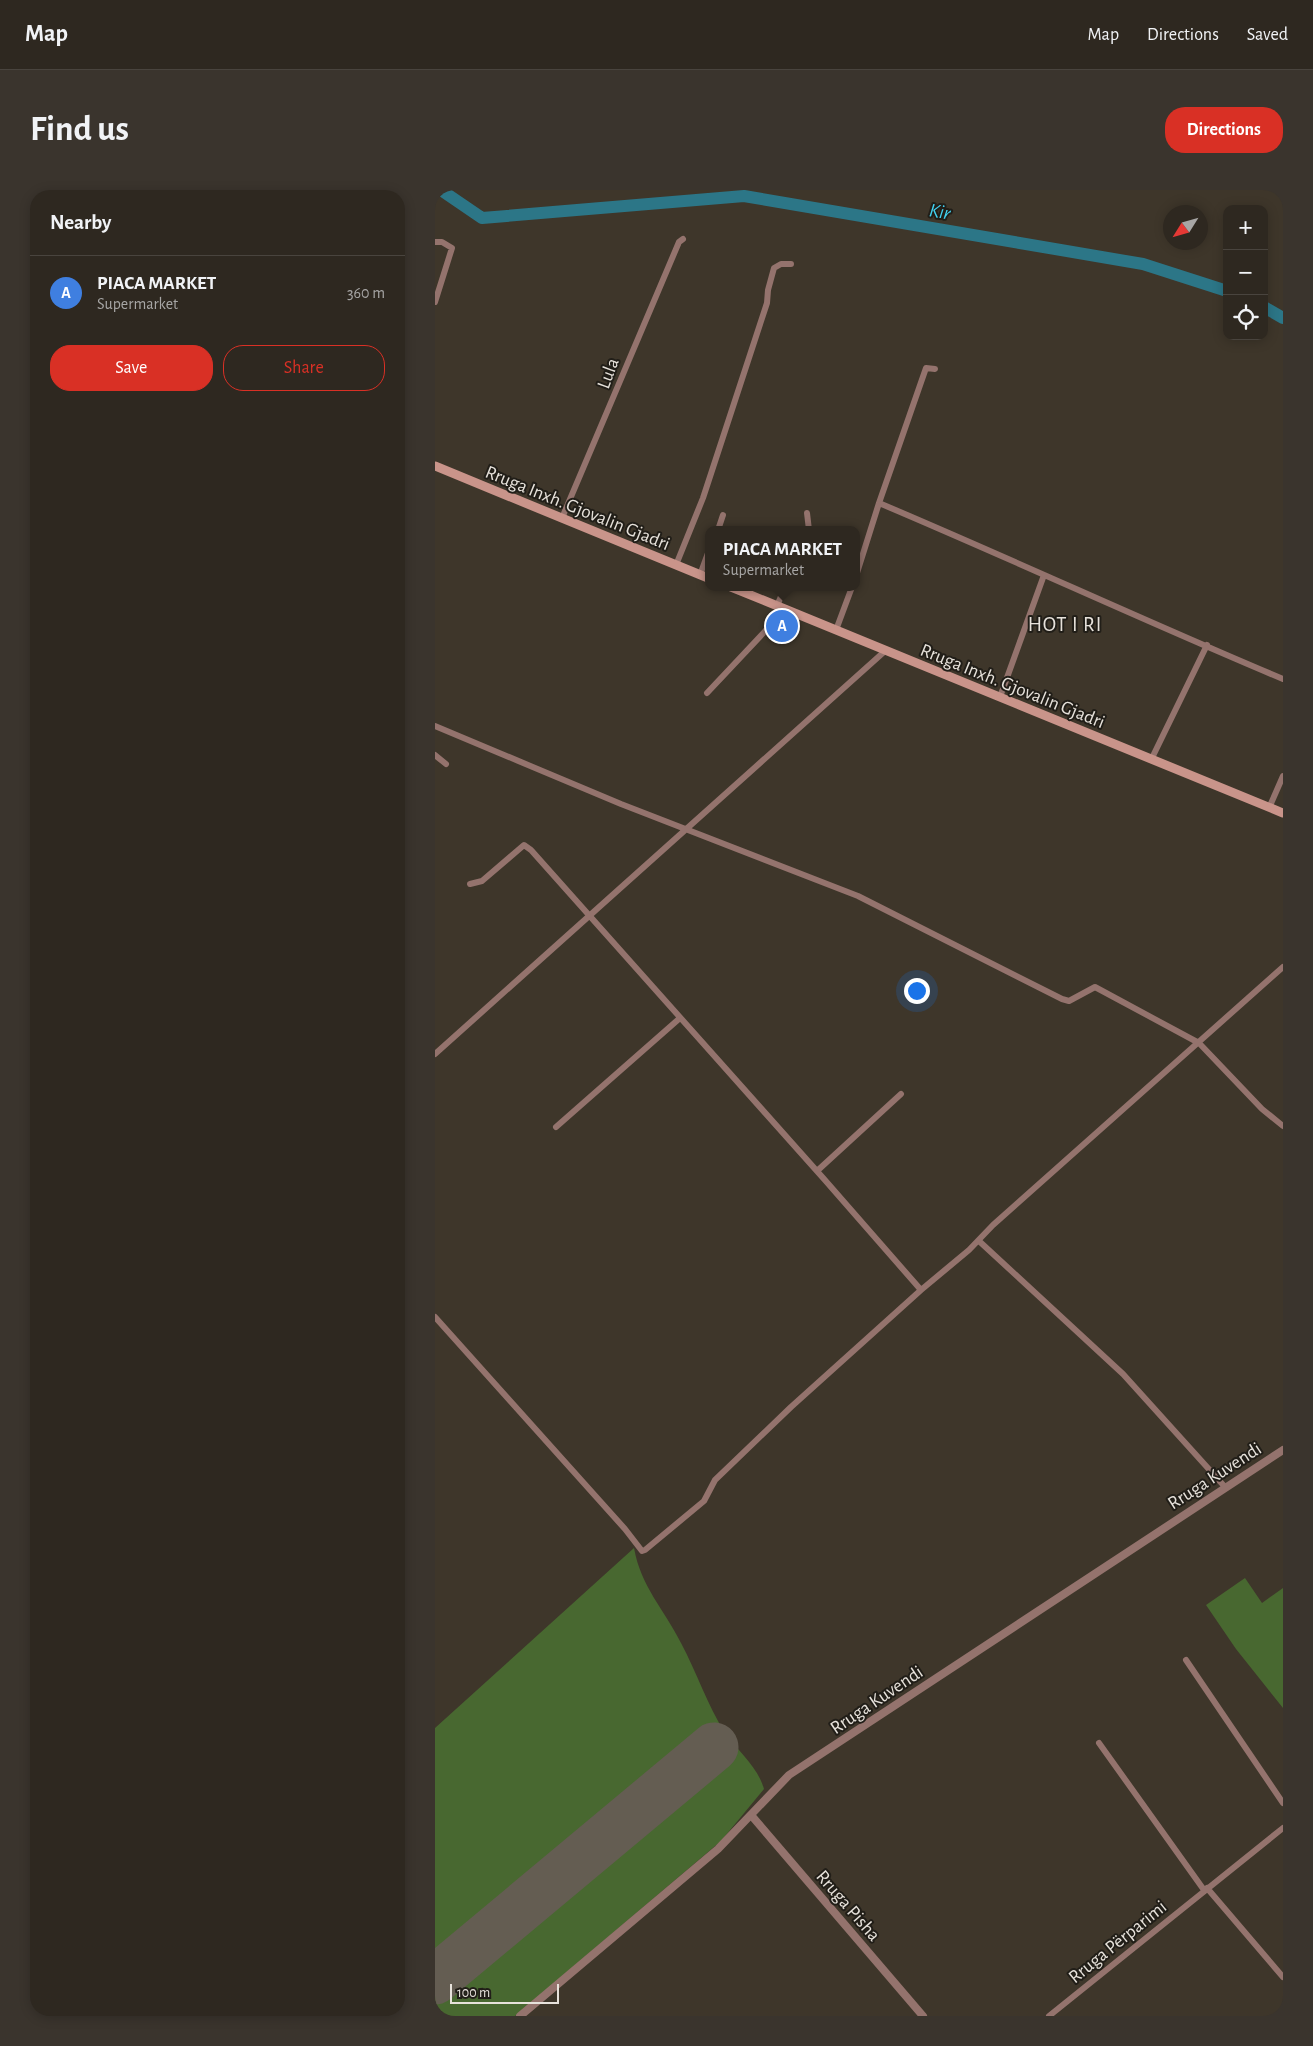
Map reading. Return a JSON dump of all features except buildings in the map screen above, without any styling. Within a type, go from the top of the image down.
[{"type":"main road","name":"Rruga Inxh. Gjovalin Gjadri","points":[[435,466],[704,576]]},
{"type":"main road","name":"Rruga Inxh. Gjovalin Gjadri","points":[[741,591],[1283,814]]},
{"type":"street","name":"Lula","points":[[562,518],[679,242],[683,239]]},
{"type":"street","points":[[435,242],[449,246],[452,253],[435,302]]},
{"type":"street","points":[[676,565],[689,538],[727,429],[767,303],[768,290],[774,268],[781,264],[791,264]]},
{"type":"street","points":[[860,563],[879,503],[927,368],[935,369]]},
{"type":"street","points":[[879,503],[1025,564],[1043,575],[1283,679]]},
{"type":"street","points":[[807,513],[809,526]]},
{"type":"street","points":[[719,526],[723,515]]},
{"type":"street","points":[[1000,698],[1043,575]]},
{"type":"street","points":[[707,692],[781,608],[784,591]]},
{"type":"street","points":[[836,630],[851,591]]},
{"type":"street","points":[[1151,760],[1207,645]]},
{"type":"street","points":[[435,1054],[687,830],[885,650]]},
{"type":"street","points":[[435,726],[687,830],[858,896],[1062,999],[1069,1000],[1088,988],[1095,987],[1199,1043],[1262,1109],[1283,1126]]},
{"type":"street","points":[[435,755],[446,764]]},
{"type":"street","points":[[1269,808],[1283,776]]},
{"type":"street","points":[[470,884],[482,881],[523,845],[590,917],[921,1290]]},
{"type":"street","points":[[435,1317],[625,1529],[642,1551],[645,1550],[704,1501],[715,1480],[791,1407],[921,1290],[979,1241],[1283,967]]},
{"type":"street","points":[[556,1127],[680,1018]]},
{"type":"street","points":[[817,1171],[901,1094]]},
{"type":"street","points":[[979,1241],[1123,1374],[1225,1487]]},
{"type":"street","name":"Rruga Kuvendi","points":[[519,2016],[697,1867],[789,1776],[1283,1450]]},
{"type":"street","points":[[1186,1660],[1283,1803]]},
{"type":"street","points":[[1099,1743],[1205,1889],[1283,1977]]},
{"type":"street","name":"Rruga Pisha","points":[[751,1815],[923,2016]]},
{"type":"street","name":"Rruga Përparimi","points":[[1049,2016],[1283,1828]]},
{"type":"green space","points":[[634,1548],[637,1562],[647,1586],[681,1643],[707,1700],[725,1733],[752,1766],[764,1789],[721,1841],[515,2016],[435,2016],[435,1728]]},
{"type":"green space","points":[[1245,1578],[1262,1603],[1283,1588],[1283,1708],[1236,1649],[1206,1605]]},
{"type":"waterway","name":"Kir","points":[[441,190],[482,218],[744,196],[1143,264],[1223,290]]},
{"type":"waterway","name":"Kir","points":[[1268,309],[1283,318]]},
{"type":"runway","points":[[435,1980],[714,1747]]},
{"type":"place","name":"PIACA MARKET","points":[[782,626]]},
{"type":"district","name":"HOT I RI","points":[[1065,624]]}]
